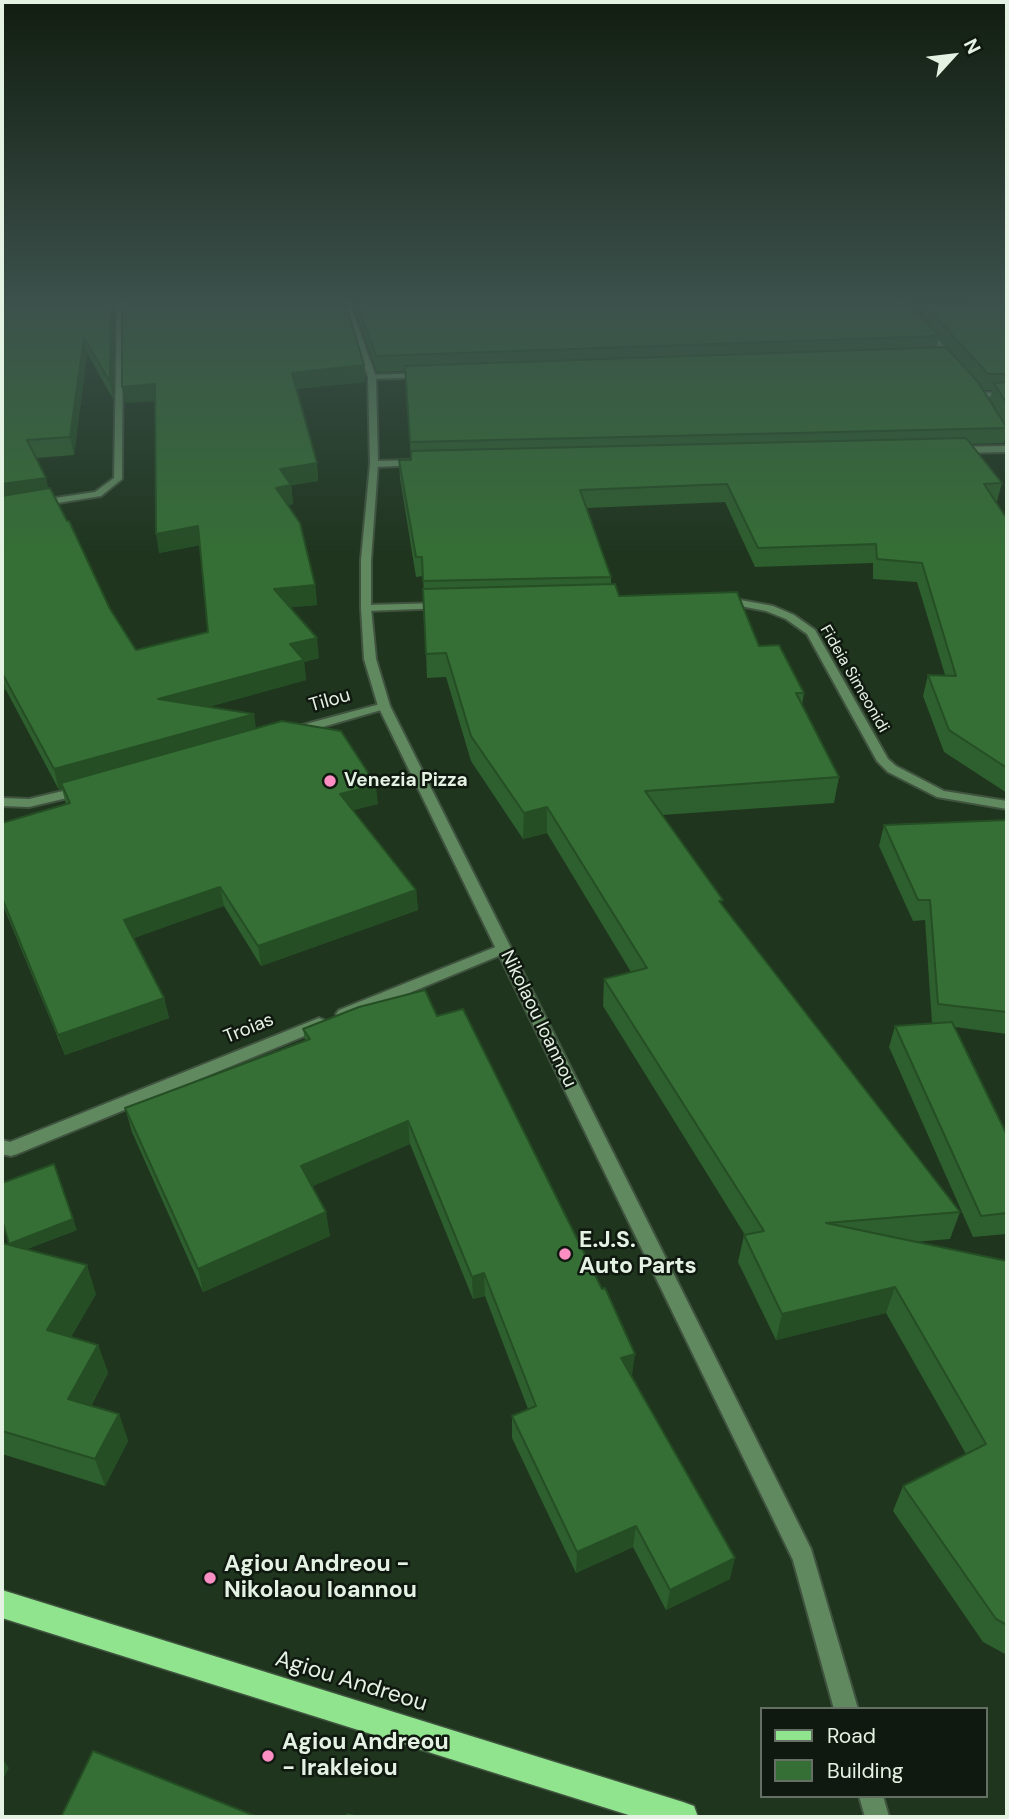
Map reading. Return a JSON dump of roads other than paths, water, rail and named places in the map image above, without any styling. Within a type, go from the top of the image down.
[{"type":"main road","name":"Agiou Andreou","points":[[2,1604],[683,1817]]},
{"type":"street","points":[[2,509],[82,498],[108,489],[119,474],[120,389]]},
{"type":"street","name":"Nikolaou Ioannou","points":[[372,389],[374,464],[366,560],[366,608],[370,659],[384,706],[803,1557],[845,1707]]},
{"type":"street","points":[[975,389],[987,406]]},
{"type":"street","points":[[980,394],[1007,394]]},
{"type":"street","points":[[938,451],[1007,449]]},
{"type":"street","points":[[374,464],[429,463]]},
{"type":"street","name":"Fideia Simeonidi","points":[[713,599],[769,608],[790,617],[811,632],[883,761],[892,769],[941,794],[1007,805]]},
{"type":"street","points":[[366,608],[450,606]]},
{"type":"street","name":"Tilou","points":[[278,736],[384,706]]},
{"type":"street","points":[[2,802],[29,803],[91,788]]},
{"type":"street","name":"Troias","points":[[6,1148],[503,949]]},
{"type":"street","points":[[872,1798],[877,1817]]},
{"type":"place","name":"Venezia Pizza","points":[[330,781]]},
{"type":"place","name":"E.J.S. Auto Parts","points":[[565,1254]]},
{"type":"place","name":"Agiou Andreou - Nikolaou Ioannou","points":[[210,1578]]},
{"type":"place","name":"Agiou Andreou - Irakleiou","points":[[268,1756]]}]
